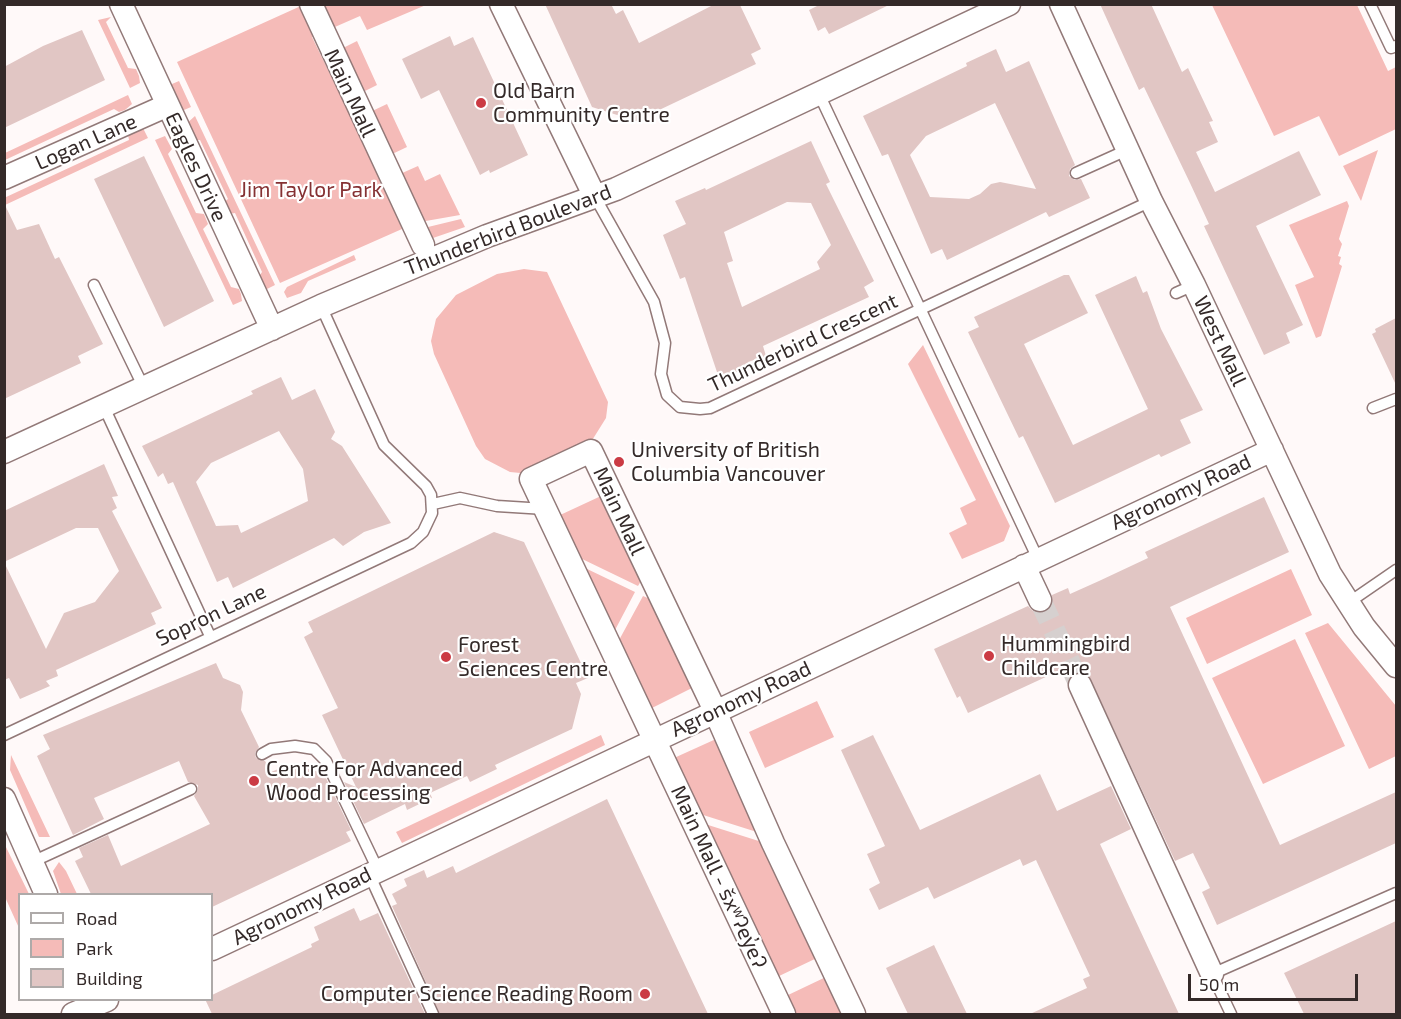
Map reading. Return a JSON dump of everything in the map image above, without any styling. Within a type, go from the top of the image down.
[{"type":"street","name":"Eagles Drive","points":[[121,4],[272,329]]},
{"type":"street","name":"Main Mall","points":[[311,4],[423,245]]},
{"type":"street","points":[[501,4],[595,197]]},
{"type":"street","name":"Thunderbird Boulevard","points":[[4,453],[321,306],[477,240],[595,197],[1009,4]]},
{"type":"street","name":"West Mall","points":[[1061,4],[1151,201],[1185,289],[1272,450],[1330,574],[1348,603],[1396,666]]},
{"type":"street","name":"Logan Lane","points":[[4,178],[168,105]]},
{"type":"street","name":"Agronomy Road","points":[[213,949],[1272,450]]},
{"type":"street","name":"Main Mall","points":[[654,740],[531,479],[591,451],[715,711],[854,1014]]},
{"type":"street","points":[[1031,562],[1040,600]]},
{"type":"street","points":[[1080,685],[1212,974]]},
{"type":"street","name":"Main Mall - šxʷʔey̓eʔ","points":[[654,740],[784,1014]]},
{"type":"street","points":[[4,799],[46,893]]},
{"type":"lane","points":[[1370,4],[1391,48],[1396,46]]},
{"type":"lane","points":[[819,94],[920,310],[1031,562]]},
{"type":"lane","points":[[1076,173],[1127,150]]},
{"type":"lane","name":"Thunderbird Crescent","points":[[595,197],[654,302],[665,343],[661,374],[667,395],[680,407],[710,408],[1151,201]]},
{"type":"lane","points":[[94,285],[144,389]]},
{"type":"lane","points":[[321,306],[384,445],[426,486],[433,504],[460,498],[498,506],[545,509]]},
{"type":"lane","points":[[1373,408],[1395,404]]},
{"type":"lane","points":[[104,407],[210,636]]},
{"type":"lane","name":"Sopron Lane","points":[[4,735],[411,543],[429,523],[433,504]]},
{"type":"lane","points":[[1348,603],[1396,570]]},
{"type":"lane","points":[[262,754],[271,749],[295,746],[314,749],[326,761],[432,1014]]},
{"type":"lane","points":[[32,862],[191,789]]},
{"type":"lane","points":[[1232,1014],[1212,974],[1396,893]]},
{"type":"green space","name":"Jim Taylor Park","points":[[303,5],[426,5],[367,30],[360,16],[312,37],[381,179],[402,229],[280,283],[177,62]]},
{"type":"green space","points":[[1212,5],[1357,5],[1388,71],[1396,67],[1396,129],[1339,156],[1319,116],[1274,136]]},
{"type":"green space","points":[[111,17],[106,22],[128,68],[136,69],[139,76],[140,83],[130,88],[98,20]]},
{"type":"green space","points":[[357,41],[377,85],[359,94],[339,50]]},
{"type":"green space","points":[[179,81],[191,107],[184,110],[178,109],[169,89],[172,84]]},
{"type":"green space","points":[[128,95],[132,104],[125,110],[119,112],[114,109],[5,160],[5,153]]},
{"type":"green space","points":[[387,104],[407,147],[388,156],[368,113]]},
{"type":"green space","points":[[195,116],[275,285],[265,290],[258,278],[262,272],[235,213],[229,214],[223,203],[228,199],[200,140],[195,140],[185,125]]},
{"type":"green space","points":[[143,128],[148,138],[5,205],[4,198],[129,140],[128,135]]},
{"type":"green space","points":[[165,136],[172,149],[168,154],[196,213],[204,214],[208,224],[203,229],[231,287],[239,289],[242,301],[233,305],[155,140]]},
{"type":"green space","points":[[1378,150],[1361,201],[1343,166]]},
{"type":"green space","points":[[418,166],[425,181],[440,174],[460,215],[420,222],[400,174]]},
{"type":"green space","points":[[1347,201],[1349,206],[1339,239],[1342,244],[1338,256],[1341,257],[1339,264],[1342,266],[1321,336],[1316,338],[1295,285],[1314,277],[1289,225]]},
{"type":"green space","points":[[461,219],[465,227],[433,238],[428,227]]},
{"type":"green space","points":[[354,255],[356,260],[308,281],[301,293],[287,298],[284,292],[287,287]]},
{"type":"green space","points":[[524,269],[547,272],[608,402],[606,418],[591,442],[531,474],[510,472],[485,459],[476,446],[434,354],[431,341],[436,319],[456,295],[497,274]]},
{"type":"green space","points":[[923,345],[1010,526],[1004,541],[962,559],[949,533],[967,524],[960,508],[976,500],[908,364]]},
{"type":"green space","points":[[601,496],[641,581],[638,586],[578,557],[558,516]]},
{"type":"green space","points":[[583,567],[635,592],[614,632]]},
{"type":"green space","points":[[1291,569],[1312,615],[1207,664],[1186,618]]},
{"type":"green space","points":[[643,596],[650,599],[692,688],[650,709],[618,642]]},
{"type":"green space","points":[[1328,623],[1396,706],[1396,756],[1369,769],[1305,633]]},
{"type":"green space","points":[[1295,639],[1345,746],[1263,784],[1212,678]]},
{"type":"green space","points":[[817,701],[834,737],[765,768],[749,732]]},
{"type":"green space","points":[[601,735],[605,745],[402,843],[396,832]]},
{"type":"green space","points":[[716,739],[760,833],[700,814],[674,758]]},
{"type":"green space","points":[[11,755],[50,837],[39,837],[10,770]]},
{"type":"green space","points":[[705,824],[765,843],[819,957],[777,977]]},
{"type":"green space","points":[[4,843],[29,893],[18,893],[18,926],[5,897]]},
{"type":"green space","points":[[59,862],[77,893],[61,893],[53,871]]},
{"type":"green space","points":[[828,976],[846,1014],[794,1014],[786,996]]},
{"type":"building","points":[[545,4],[611,4],[616,14],[623,10],[639,43],[713,5],[740,5],[761,49],[751,54],[756,64],[636,121],[592,107]]},
{"type":"building","points":[[821,4],[891,4],[829,34],[825,27],[818,31],[809,10]]},
{"type":"building","points":[[1100,4],[1151,4],[1182,72],[1188,68],[1213,121],[1209,122],[1218,142],[1196,152],[1215,192],[1299,151],[1321,195],[1256,226],[1303,325],[1286,333],[1290,343],[1264,355],[1204,226],[1209,224],[1190,183],[1144,87],[1139,90]]},
{"type":"building","points":[[82,30],[105,80],[4,128],[4,67],[43,46]]},
{"type":"building","name":"Old Barn Community Centre","points":[[450,36],[454,46],[473,37],[528,155],[490,173],[489,170],[480,175],[439,90],[421,99],[402,59]]},
{"type":"building","points":[[996,49],[1006,72],[1029,61],[1075,165],[1070,169],[1069,176],[1075,180],[1081,179],[1090,198],[1049,217],[1046,212],[947,260],[942,249],[931,254],[888,154],[882,156],[863,116],[967,66],[966,63]],"holes":[[[995,103],[1036,189],[1000,182],[991,184],[980,194],[969,199],[930,197],[910,155],[926,136]]]},
{"type":"building","points":[[811,141],[830,182],[826,184],[874,281],[864,287],[869,297],[763,346],[766,356],[748,362],[751,367],[719,378],[685,277],[680,279],[663,235],[686,224],[675,201],[705,188],[706,190]],"holes":[[[787,202],[811,203],[831,245],[817,262],[820,269],[742,307],[727,263],[733,261],[724,232]]]},
{"type":"building","points":[[144,156],[214,301],[164,327],[94,179]]},
{"type":"building","points":[[4,203],[17,230],[39,224],[55,259],[59,257],[103,344],[78,356],[81,363],[4,399]]},
{"type":"building","points":[[1064,275],[1069,275],[1088,313],[1024,344],[1073,445],[1148,409],[1095,295],[1136,276],[1143,293],[1147,291],[1161,329],[1203,410],[1180,420],[1191,443],[1161,457],[1159,454],[1055,503],[1023,436],[1019,438],[968,332],[979,327],[974,317]]},
{"type":"building","points":[[1396,318],[1396,385],[1372,334],[1376,332],[1375,329]]},
{"type":"building","points":[[281,377],[292,400],[315,389],[335,432],[331,439],[342,446],[391,523],[364,532],[343,546],[334,538],[233,588],[228,577],[217,582],[173,482],[168,484],[163,473],[158,477],[142,446],[253,394],[251,391]],"holes":[[[279,431],[303,469],[308,501],[241,533],[238,525],[216,526],[196,482],[211,463]]]},
{"type":"building","points":[[104,464],[118,496],[112,497],[117,508],[112,511],[162,608],[151,613],[156,624],[56,670],[58,676],[46,681],[50,686],[20,699],[9,678],[4,680],[4,511]],"holes":[[[76,528],[98,528],[119,571],[95,602],[64,613],[46,649],[4,562]]]},
{"type":"building","points":[[1264,497],[1289,552],[1170,607],[1280,845],[1396,792],[1396,843],[1217,925],[1202,892],[1210,888],[1193,853],[1175,861],[1088,674],[1075,673],[1068,680],[1063,669],[968,713],[960,696],[957,698],[934,649],[1028,606],[1033,611],[1045,612],[1051,607],[1052,595],[1068,588],[1070,594],[1099,581],[1148,558],[1145,552]]},
{"type":"building","name":"Forest Sciences Centre","points":[[494,532],[524,542],[588,678],[576,683],[581,694],[572,729],[495,765],[497,769],[470,782],[467,776],[430,793],[432,798],[407,810],[405,804],[364,824],[344,782],[356,787],[322,715],[338,708],[304,637],[313,632],[308,622]]},
{"type":"building","name":"Centre For Advanced Wood Processing","points":[[216,663],[223,678],[240,685],[243,692],[241,710],[259,747],[255,753],[256,758],[265,761],[271,772],[293,763],[324,774],[351,830],[346,832],[351,841],[213,907],[213,893],[91,893],[75,861],[83,857],[79,848],[108,835],[121,866],[210,824],[194,796],[198,785],[188,782],[179,761],[94,798],[104,819],[73,835],[37,756],[50,749],[43,735]]},
{"type":"building","points":[[873,735],[920,830],[1040,774],[1057,811],[1111,786],[1131,829],[1100,844],[1179,1014],[1030,1014],[1087,988],[1083,979],[1090,976],[1036,860],[1023,866],[1020,859],[934,899],[928,887],[879,910],[869,889],[880,883],[867,854],[885,846],[841,750]]},
{"type":"building","points":[[607,799],[708,1014],[440,1014],[392,906],[397,904],[392,894],[407,886],[404,879],[424,870],[427,878],[453,866],[456,873]]},
{"type":"building","points":[[354,908],[360,921],[378,913],[425,1014],[212,1014],[206,1001],[213,1001],[213,995],[312,947],[311,944],[319,940],[314,927]]},
{"type":"building","points":[[1396,921],[1396,1014],[1304,1014],[1284,973]]},
{"type":"building","points":[[934,945],[967,1014],[908,1014],[886,968]]},
{"type":"tunnel","points":[[1040,600],[1080,685]]},
{"type":"place","name":"Old Barn Community Centre","points":[[481,103]]},
{"type":"place","name":"University of British Columbia Vancouver","points":[[619,462]]},
{"type":"place","name":"Hummingbird Childcare","points":[[989,656]]},
{"type":"place","name":"Forest Sciences Centre","points":[[446,657]]},
{"type":"place","name":"Centre For Advanced Wood Processing","points":[[254,781]]},
{"type":"place","name":"Computer Science Reading Room","points":[[645,994]]}]
